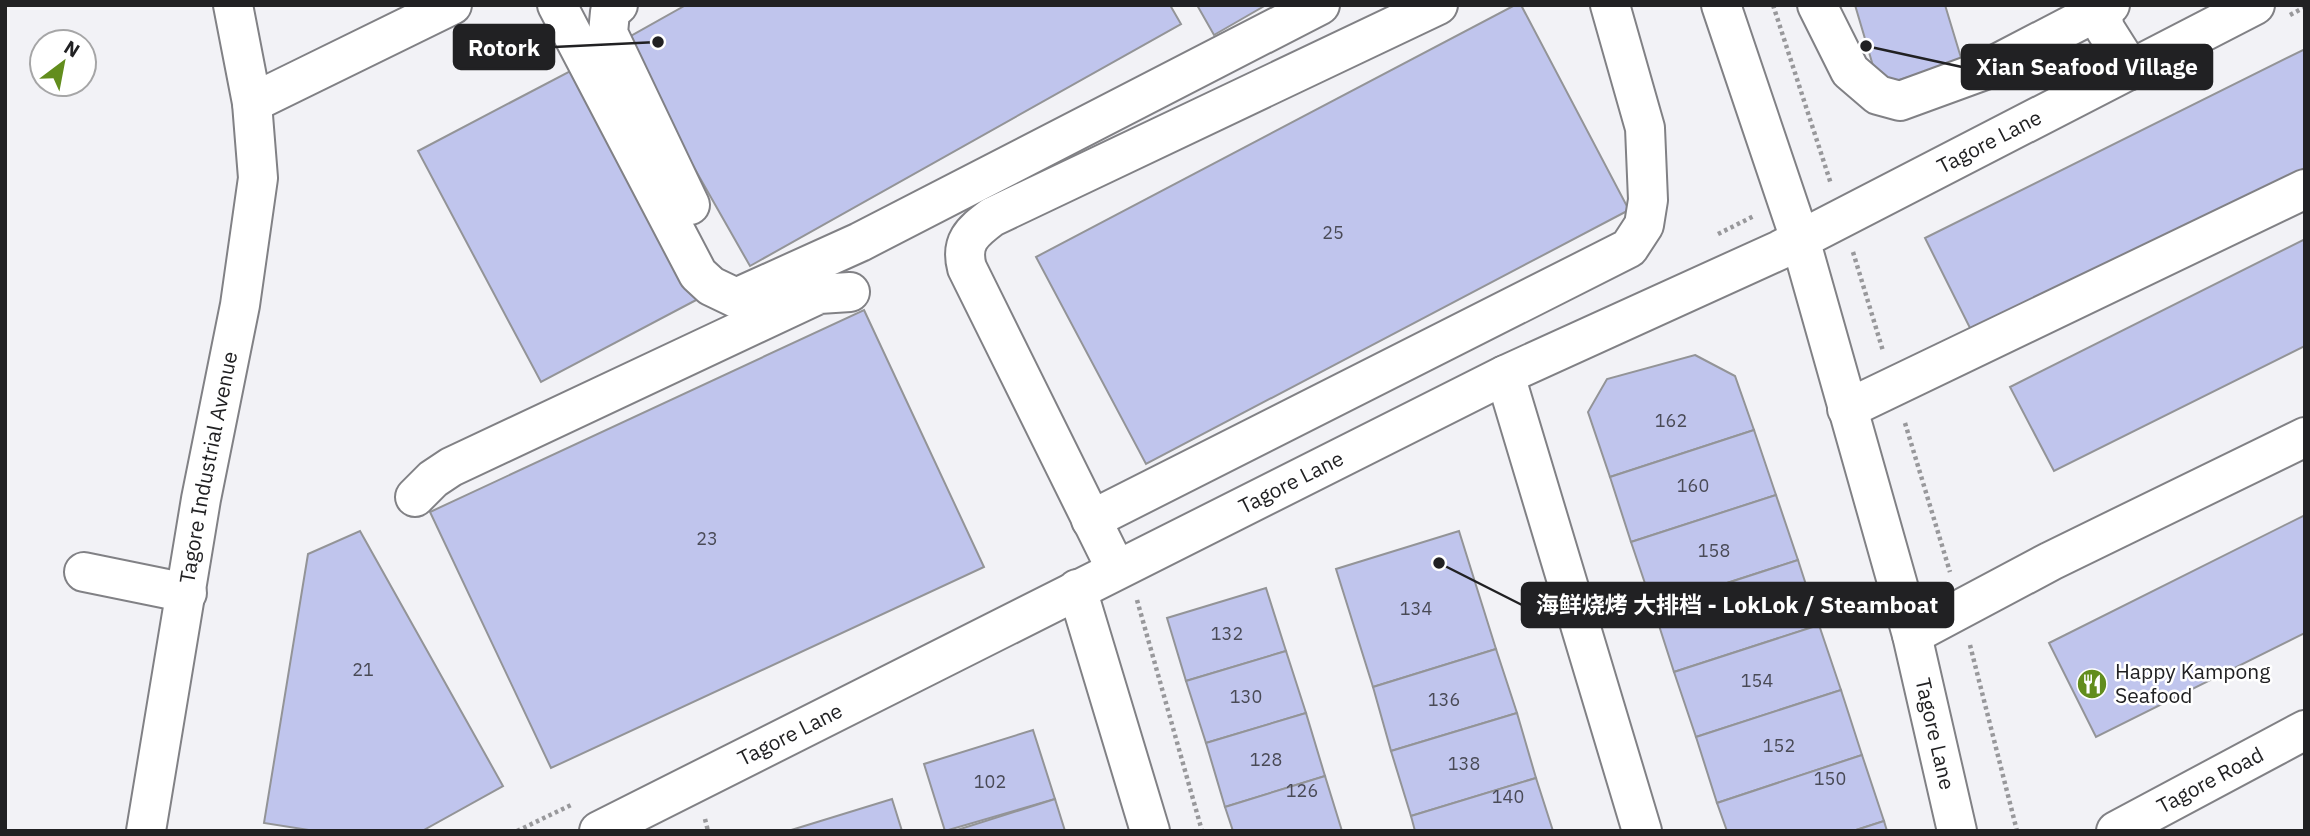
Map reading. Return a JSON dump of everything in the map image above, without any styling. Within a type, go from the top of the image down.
[{"type":"street","name":"Tagore Industrial Avenue","points":[[146,831],[201,499],[240,305],[258,178],[252,103],[233,5]]},
{"type":"street","points":[[252,103],[452,5]]},
{"type":"street","points":[[557,5],[698,274],[711,286],[736,298],[860,243],[1320,5]]},
{"type":"street","points":[[618,5],[610,12],[608,33],[709,246]]},
{"type":"street","points":[[1125,579],[1091,520],[967,268],[963,252],[965,241],[992,217],[1438,5]]},
{"type":"street","points":[[1091,520],[1629,248],[1644,225],[1648,200],[1644,128],[1610,5]]},
{"type":"street","points":[[1817,5],[1850,71],[1878,95],[1900,101],[1985,70],[2105,8],[2105,29],[2131,70]]},
{"type":"street","name":"Tagore Lane","points":[[599,831],[655,818],[1077,589],[1125,579],[1505,374],[1800,239],[2255,5]]},
{"type":"street","name":"Tagore Lane","points":[[1723,6],[1800,239],[1912,635],[1957,831]]},
{"type":"street","points":[[1847,409],[2305,189]]},
{"type":"street","points":[[415,497],[433,479],[451,467],[819,293],[850,292]]},
{"type":"street","points":[[1505,374],[1642,831]]},
{"type":"street","points":[[1912,635],[2051,561],[2305,437]]},
{"type":"street","points":[[84,572],[187,593]]},
{"type":"street","points":[[1077,589],[1150,831]]},
{"type":"street","name":"Tagore Road","points":[[2116,831],[2305,730]]},
{"type":"path","points":[[1125,579],[1202,831]]},
{"type":"path","points":[[703,815],[708,831]]},
{"type":"building","points":[[686,5],[1170,5],[1181,24],[750,266],[622,41]]},
{"type":"building","points":[[1197,5],[1266,5],[1214,35]]},
{"type":"building","points":[[1515,5],[1521,5],[1629,210],[1146,464],[1036,257]]},
{"type":"building","points":[[1855,5],[1945,5],[1962,61],[1879,86]]},
{"type":"building","points":[[2305,49],[2305,168],[1973,334],[1925,238]]},
{"type":"building","points":[[578,67],[700,298],[541,382],[418,151]]},
{"type":"building","points":[[2305,239],[2305,346],[2054,471],[2010,387]]},
{"type":"building","points":[[864,310],[984,567],[551,768],[430,512]]},
{"type":"building","points":[[1695,355],[1735,376],[1754,430],[1610,477],[1588,412],[1607,379]]},
{"type":"building","points":[[1754,430],[1776,495],[1631,542],[1610,477]]},
{"type":"building","points":[[1776,495],[1798,560],[1653,607],[1631,542]]},
{"type":"building","points":[[2305,515],[2305,633],[2096,737],[2049,643]]},
{"type":"building","points":[[360,531],[503,786],[422,831],[315,831],[264,823],[308,554]]},
{"type":"building","points":[[1459,531],[1496,649],[1373,687],[1336,569]]},
{"type":"building","points":[[1798,560],[1819,625],[1674,672],[1653,607]]},
{"type":"building","points":[[1266,588],[1286,651],[1186,681],[1167,618]]},
{"type":"building","points":[[1819,625],[1841,690],[1696,737],[1674,672]]},
{"type":"building","points":[[1496,649],[1517,713],[1391,751],[1373,687]]},
{"type":"building","points":[[1286,651],[1306,713],[1206,743],[1186,681]]},
{"type":"building","points":[[1841,690],[1862,755],[1717,803],[1696,737]]},
{"type":"building","points":[[1306,713],[1325,776],[1225,807],[1206,743]]},
{"type":"building","points":[[1517,713],[1536,778],[1411,816],[1391,751]]},
{"type":"building","points":[[1033,730],[1055,799],[945,831],[924,764]]},
{"type":"building","points":[[1862,755],[1884,821],[1853,831],[1727,831],[1717,803]]},
{"type":"building","points":[[1325,776],[1342,831],[1233,831],[1225,807]]},
{"type":"building","points":[[1536,778],[1553,831],[1415,831],[1411,816]]},
{"type":"building","points":[[892,799],[902,831],[788,831]]},
{"type":"building","points":[[1055,799],[1065,831],[954,831]]},
{"type":"building","points":[[1884,821],[1887,831],[1853,831]]},
{"type":"place","name":"Rotork","points":[[658,42]]},
{"type":"place","name":"Xian Seafood Village","points":[[1866,46]]},
{"type":"place","name":"海鲜烧烤 大排档 - LokLok / Steamboat","points":[[1439,563]]},
{"type":"place","name":"Happy Kampong Seafood","points":[[2092,684]]}]
